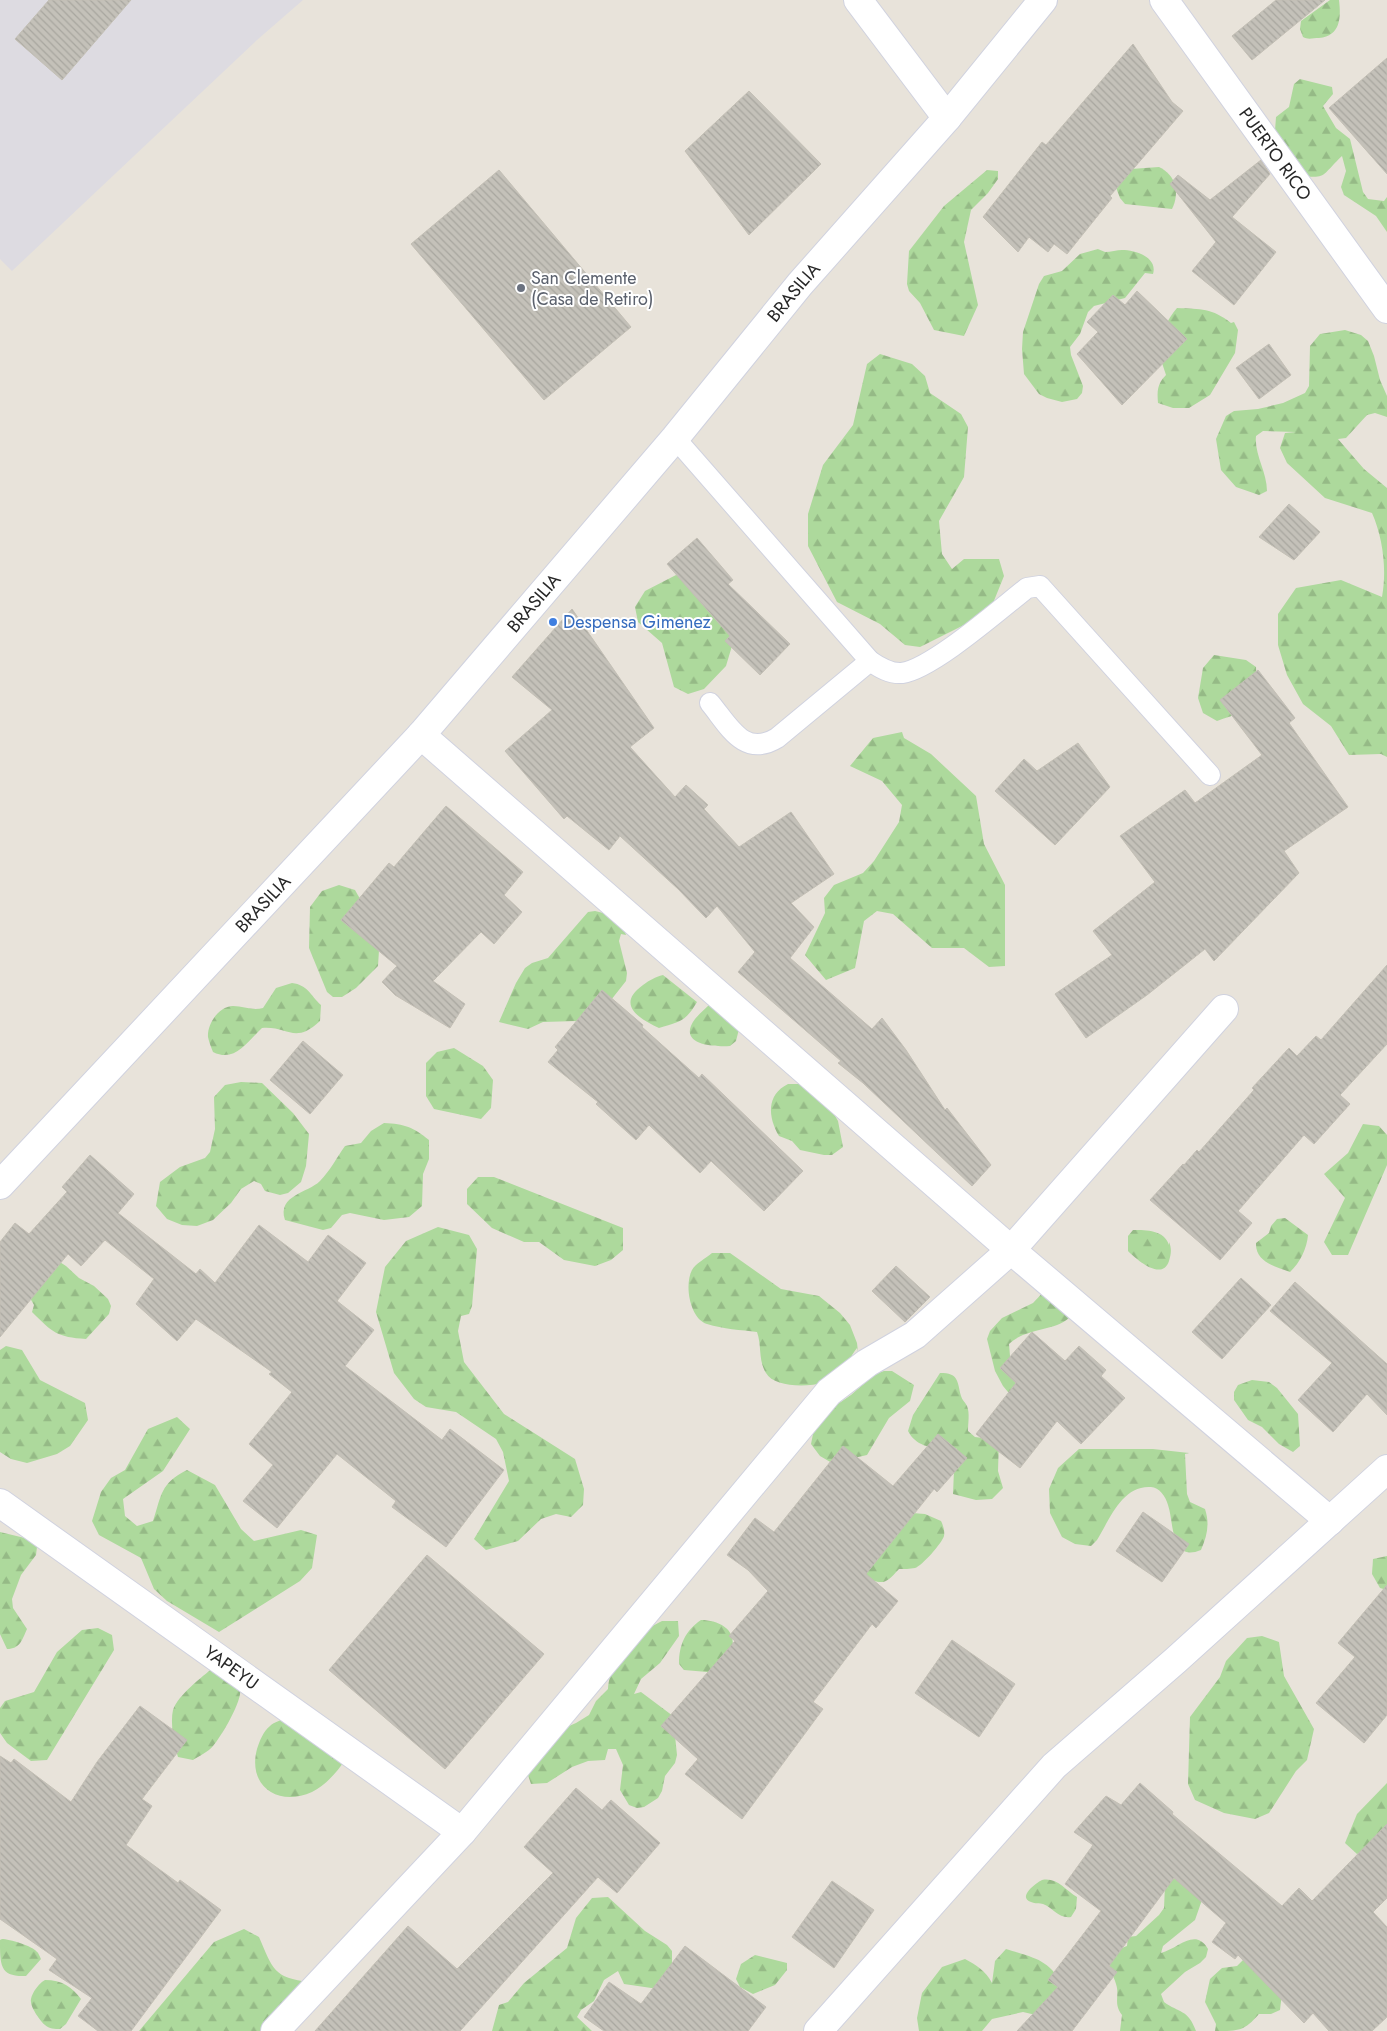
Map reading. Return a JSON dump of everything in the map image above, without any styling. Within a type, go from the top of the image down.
[{"type":"street","points":[[858,0],[947,118]]},
{"type":"street","name":"BRASILIA","points":[[0,1185],[421,735],[676,438],[800,284],[947,118],[1043,0]]},
{"type":"street","name":"PUERTO RICO","points":[[1164,0],[1387,309]]},
{"type":"street","points":[[421,735],[1011,1250],[1330,1521]]},
{"type":"street","points":[[275,2031],[462,1832],[829,1392],[867,1363],[915,1335],[1011,1250],[1224,1009]]},
{"type":"street","points":[[818,2031],[1054,1766],[1176,1660],[1387,1469]]},
{"type":"street","name":"YAPEYU","points":[[0,1503],[462,1832]]},
{"type":"lane","points":[[676,438],[870,661],[882,670],[901,673],[919,668],[938,656],[1027,588],[1040,586],[1210,775]]},
{"type":"lane","points":[[710,703],[737,737],[753,745],[766,745],[778,738],[870,661]]},
{"type":"shaded area","points":[[0,0],[303,0],[257,40],[12,271],[0,259]]},
{"type":"green space","points":[[1330,0],[1339,0],[1340,13],[1336,30],[1332,34],[1319,38],[1303,37],[1300,29],[1301,21]]},
{"type":"green space","points":[[1300,79],[1332,87],[1333,94],[1323,106],[1336,128],[1350,139],[1363,192],[1368,199],[1384,201],[1387,197],[1387,232],[1376,216],[1344,195],[1341,187],[1346,171],[1342,156],[1326,173],[1318,177],[1294,175],[1274,144],[1276,117],[1289,107],[1294,84]]},
{"type":"green space","points":[[1159,167],[1165,170],[1175,185],[1176,197],[1172,209],[1125,204],[1120,198],[1112,177],[1117,170]]},
{"type":"green space","points":[[987,170],[998,171],[998,179],[988,193],[971,210],[964,242],[978,305],[964,336],[934,330],[920,303],[909,291],[907,284],[909,251],[944,206]]},
{"type":"green space","points":[[1098,249],[1105,252],[1122,250],[1139,253],[1152,263],[1154,268],[1153,274],[1145,273],[1125,298],[1094,306],[1088,312],[1080,334],[1070,347],[1071,355],[1083,386],[1082,393],[1077,399],[1062,402],[1047,398],[1039,394],[1024,374],[1022,349],[1023,332],[1039,284],[1044,276],[1062,271],[1080,254]]},
{"type":"green space","points":[[1177,308],[1200,309],[1218,314],[1231,323],[1234,322],[1238,330],[1235,353],[1210,395],[1189,408],[1173,408],[1158,403],[1158,388],[1166,375],[1160,355],[1162,334],[1170,317]]},
{"type":"green space","points":[[1345,330],[1361,335],[1368,341],[1387,396],[1387,417],[1375,413],[1367,415],[1346,438],[1338,439],[1364,469],[1387,488],[1387,757],[1381,754],[1349,755],[1331,726],[1303,704],[1287,675],[1278,645],[1278,614],[1296,588],[1341,580],[1382,597],[1384,576],[1383,554],[1379,533],[1372,513],[1325,498],[1287,463],[1280,448],[1285,433],[1296,432],[1263,431],[1256,436],[1257,450],[1267,491],[1259,495],[1236,487],[1221,470],[1216,439],[1226,416],[1234,411],[1258,409],[1283,403],[1305,393],[1309,386],[1310,346],[1320,334]]},
{"type":"green space","points":[[880,354],[912,364],[925,376],[930,393],[961,414],[968,427],[964,477],[939,521],[942,554],[952,569],[964,559],[999,559],[1004,576],[991,608],[978,618],[920,647],[905,645],[880,624],[837,602],[808,546],[808,514],[823,465],[853,425],[867,364]]},
{"type":"green space","points":[[676,575],[737,597],[740,619],[726,666],[704,689],[688,694],[674,687],[662,643],[638,622],[635,607],[645,591]]},
{"type":"green space","points":[[1214,655],[1246,660],[1256,667],[1256,692],[1252,705],[1240,713],[1217,721],[1203,713],[1198,698],[1203,668]]},
{"type":"green space","points":[[902,732],[904,738],[931,754],[976,796],[984,844],[1005,885],[1005,966],[989,967],[964,948],[932,948],[893,914],[877,911],[864,921],[855,968],[826,980],[805,955],[825,913],[824,898],[834,885],[863,873],[874,861],[899,822],[902,805],[882,781],[850,766],[873,738]]},
{"type":"green space","points":[[339,885],[355,890],[380,934],[378,966],[356,988],[342,997],[333,997],[327,992],[309,948],[310,907],[322,891]]},
{"type":"green space","points":[[595,911],[615,918],[621,924],[626,935],[621,934],[619,941],[627,973],[626,981],[611,1000],[577,1021],[543,1022],[528,1029],[499,1022],[516,983],[525,968],[532,963],[548,958],[588,912]]},
{"type":"green space","points":[[663,975],[697,1002],[682,1020],[659,1028],[633,1011],[631,999],[635,992],[643,985]]},
{"type":"green space","points":[[292,983],[305,988],[321,1005],[320,1021],[304,1032],[297,1033],[262,1028],[246,1045],[234,1053],[221,1055],[213,1052],[208,1039],[208,1032],[212,1021],[219,1012],[233,1006],[255,1009],[263,1008],[276,988]]},
{"type":"green space","points":[[712,1002],[741,1021],[736,1041],[730,1046],[699,1043],[690,1034],[690,1028],[695,1019]]},
{"type":"green space","points":[[454,1048],[483,1066],[493,1080],[491,1108],[481,1119],[434,1109],[426,1096],[426,1063],[437,1052]]},
{"type":"green space","points":[[241,1082],[262,1083],[293,1113],[309,1134],[306,1166],[301,1182],[288,1193],[280,1195],[265,1191],[261,1184],[254,1181],[241,1189],[231,1203],[213,1220],[197,1226],[182,1225],[167,1219],[156,1206],[160,1182],[180,1167],[205,1158],[210,1152],[215,1129],[214,1097],[225,1085]]},
{"type":"green space","points":[[788,1084],[801,1084],[834,1114],[838,1121],[843,1147],[832,1155],[824,1155],[800,1150],[792,1141],[779,1136],[775,1129],[771,1107],[776,1094]]},
{"type":"green space","points":[[384,1123],[408,1127],[429,1140],[429,1159],[423,1174],[422,1206],[409,1217],[384,1220],[350,1213],[342,1215],[331,1228],[323,1230],[285,1220],[285,1205],[289,1200],[320,1181],[345,1146],[361,1143],[371,1131]]},
{"type":"green space","points":[[1363,1124],[1379,1126],[1387,1135],[1387,1165],[1348,1255],[1332,1255],[1324,1242],[1345,1198],[1324,1174],[1348,1153]]},
{"type":"green space","points":[[478,1177],[494,1177],[623,1228],[623,1250],[611,1260],[595,1266],[564,1260],[539,1242],[524,1242],[492,1228],[467,1204],[467,1189]]},
{"type":"green space","points":[[1285,1218],[1308,1235],[1302,1255],[1290,1272],[1267,1263],[1259,1255],[1256,1243],[1269,1233],[1271,1226],[1277,1219]]},
{"type":"green space","points":[[438,1227],[469,1235],[477,1249],[472,1306],[469,1314],[461,1316],[458,1331],[464,1362],[504,1414],[575,1459],[584,1489],[583,1505],[571,1517],[556,1514],[541,1519],[518,1541],[486,1550],[474,1539],[509,1481],[503,1452],[496,1439],[456,1412],[426,1407],[414,1399],[394,1373],[376,1312],[385,1267],[406,1241]]},
{"type":"green space","points":[[1133,1230],[1154,1232],[1163,1236],[1169,1245],[1169,1242],[1171,1254],[1166,1267],[1155,1269],[1149,1267],[1128,1251],[1128,1236]]},
{"type":"green space","points":[[712,1253],[730,1253],[781,1289],[819,1296],[840,1313],[850,1325],[857,1343],[858,1352],[857,1348],[841,1374],[834,1379],[814,1385],[802,1386],[780,1383],[766,1373],[761,1358],[757,1332],[719,1327],[701,1321],[696,1316],[690,1301],[690,1276],[692,1270]]},
{"type":"green space","points":[[52,1257],[79,1278],[94,1286],[108,1299],[111,1306],[109,1314],[86,1339],[68,1337],[56,1333],[32,1312],[34,1305],[30,1298]]},
{"type":"green space","points":[[1050,1285],[1072,1315],[1059,1324],[1024,1335],[1009,1344],[1011,1368],[1030,1384],[1013,1398],[1003,1386],[995,1371],[987,1339],[990,1331],[1002,1318],[1033,1303]]},
{"type":"green space","points":[[6,1346],[22,1350],[40,1380],[85,1403],[88,1420],[70,1446],[57,1454],[27,1463],[11,1459],[0,1452],[0,1350]]},
{"type":"green space","points":[[892,1371],[914,1385],[910,1401],[889,1418],[867,1455],[832,1463],[820,1456],[811,1444],[814,1429],[827,1417],[832,1408],[851,1395],[875,1374]]},
{"type":"green space","points":[[940,1373],[951,1374],[958,1382],[961,1397],[968,1409],[968,1431],[975,1437],[999,1440],[998,1471],[1003,1488],[992,1499],[976,1500],[953,1494],[954,1470],[959,1454],[956,1448],[935,1448],[922,1445],[908,1431],[913,1415]]},
{"type":"green space","points":[[1252,1380],[1269,1382],[1277,1388],[1298,1414],[1300,1446],[1293,1452],[1279,1444],[1262,1427],[1248,1420],[1234,1400],[1234,1392],[1238,1385]]},
{"type":"green space","points":[[177,1417],[190,1429],[163,1471],[123,1499],[125,1516],[137,1526],[153,1521],[163,1491],[167,1485],[187,1470],[215,1485],[241,1529],[254,1541],[301,1530],[317,1535],[312,1568],[300,1581],[219,1632],[167,1601],[154,1589],[141,1558],[99,1535],[92,1521],[101,1492],[111,1478],[125,1470],[148,1429]]},
{"type":"green space","points":[[1079,1449],[1153,1449],[1189,1453],[1185,1454],[1187,1494],[1190,1502],[1205,1509],[1208,1525],[1201,1550],[1184,1551],[1179,1546],[1175,1539],[1166,1499],[1154,1487],[1132,1491],[1125,1497],[1112,1513],[1097,1540],[1091,1546],[1075,1544],[1062,1537],[1050,1513],[1049,1489],[1058,1468]]},
{"type":"green space","points":[[912,1513],[925,1514],[941,1521],[944,1528],[944,1536],[936,1549],[915,1568],[899,1569],[886,1581],[878,1582],[861,1577]]},
{"type":"green space","points":[[0,1532],[33,1540],[37,1547],[36,1555],[21,1575],[12,1599],[13,1608],[27,1629],[18,1646],[11,1649],[7,1649],[0,1634]]},
{"type":"green space","points":[[1387,1556],[1387,1590],[1380,1588],[1372,1574],[1373,1559]]},
{"type":"green space","points":[[701,1620],[719,1624],[729,1631],[732,1636],[731,1652],[719,1673],[684,1670],[679,1664],[680,1651],[684,1639],[695,1624]]},
{"type":"green space","points":[[662,1621],[678,1621],[679,1636],[660,1663],[641,1679],[634,1694],[641,1692],[673,1716],[677,1755],[675,1763],[665,1776],[662,1791],[658,1798],[644,1807],[637,1808],[629,1805],[620,1790],[623,1765],[616,1749],[608,1749],[605,1760],[588,1761],[572,1767],[547,1783],[531,1784],[528,1775],[537,1752],[553,1733],[589,1715],[596,1701],[608,1689],[613,1668],[624,1647],[644,1630]]},
{"type":"green space","points":[[98,1628],[112,1635],[114,1650],[47,1760],[31,1761],[7,1743],[0,1733],[0,1708],[5,1701],[34,1692],[57,1652],[82,1630]]},
{"type":"green space","points":[[1262,1636],[1279,1642],[1284,1676],[1314,1729],[1307,1760],[1296,1771],[1269,1813],[1255,1819],[1224,1813],[1195,1800],[1188,1784],[1190,1717],[1220,1677],[1226,1661],[1247,1638]]},
{"type":"green space","points":[[214,1667],[240,1689],[235,1709],[226,1727],[211,1748],[193,1760],[178,1757],[173,1734],[173,1710],[185,1692]]},
{"type":"green space","points":[[287,1717],[345,1760],[322,1786],[300,1796],[288,1797],[277,1795],[268,1790],[261,1783],[255,1762],[257,1749],[265,1731]]},
{"type":"green space","points":[[1387,1783],[1387,1840],[1357,1854],[1345,1843],[1357,1814]]},
{"type":"green space","points":[[1178,1874],[1203,1897],[1195,1920],[1163,1946],[1161,1953],[1192,1940],[1198,1940],[1208,1949],[1206,1957],[1200,1963],[1185,1972],[1161,1994],[1164,2002],[1183,2012],[1190,2019],[1196,2031],[1120,2031],[1122,2015],[1117,2003],[1117,1988],[1110,1967],[1110,1957],[1127,1946],[1128,1937],[1136,1936],[1159,1915],[1164,1908],[1165,1885]]},
{"type":"green space","points":[[1042,1880],[1057,1882],[1077,1897],[1076,1909],[1071,1917],[1060,1915],[1043,1904],[1027,1900],[1026,1897],[1029,1890]]},
{"type":"green space","points":[[608,1897],[645,1931],[667,1945],[672,1951],[672,1968],[665,1990],[624,1984],[618,1971],[604,1980],[594,2001],[581,2010],[577,2017],[592,2031],[492,2031],[499,2005],[508,2002],[524,1983],[567,1948],[576,1918],[592,1898]]},
{"type":"green space","points":[[244,1929],[259,1937],[276,1970],[288,1978],[310,1982],[278,2031],[139,2031],[214,1942]]},
{"type":"green space","points":[[0,1940],[26,1945],[38,1953],[41,1959],[26,1976],[11,1974],[3,1968],[0,1949]]},
{"type":"green space","points":[[1006,1949],[1042,1962],[1054,1972],[1067,1989],[1053,2019],[1023,2012],[992,2019],[982,2031],[919,2031],[917,2018],[922,1993],[942,1967],[965,1959],[984,1972],[992,1983],[995,1961]]},
{"type":"green space","points":[[1249,1954],[1282,1993],[1280,2010],[1271,2014],[1259,2014],[1241,2029],[1215,2031],[1216,2024],[1205,2002],[1210,1979],[1222,1968],[1237,1966]]},
{"type":"green space","points":[[755,1955],[787,1963],[787,1970],[775,1985],[753,1994],[740,1987],[736,1979],[741,1964]]},
{"type":"green space","points":[[45,1980],[57,1981],[66,1985],[81,1999],[66,2024],[60,2029],[50,2028],[45,2025],[36,2015],[31,2005],[33,1993]]},
{"type":"building","points":[[49,0],[131,0],[62,80],[15,39]]},
{"type":"building","points":[[1276,0],[1325,0],[1252,60],[1232,36]]},
{"type":"building","points":[[1133,44],[1172,102],[1183,111],[1110,196],[1112,198],[1067,254],[1054,244],[1048,252],[1029,237],[1018,252],[983,217],[1042,142],[1046,145]]},
{"type":"building","points":[[1387,58],[1387,174],[1329,108]]},
{"type":"building","points":[[749,91],[821,164],[749,235],[685,151]]},
{"type":"building","points":[[1261,160],[1270,174],[1232,217],[1276,252],[1234,305],[1192,271],[1216,242],[1170,184],[1178,175],[1210,200]]},
{"type":"building","points":[[499,170],[631,327],[544,400],[411,244]]},
{"type":"building","points":[[1137,291],[1187,339],[1122,405],[1077,354],[1098,332],[1087,322],[1113,295],[1125,305]]},
{"type":"building","points":[[1269,344],[1291,375],[1259,399],[1236,368]]},
{"type":"building","points":[[1289,504],[1320,532],[1294,560],[1259,537]]},
{"type":"building","points":[[697,538],[733,580],[728,584],[790,644],[760,675],[725,641],[730,636],[667,564]]},
{"type":"building","points":[[572,609],[654,728],[630,747],[675,797],[686,785],[708,805],[704,809],[739,847],[791,812],[834,874],[791,903],[814,927],[790,958],[872,1029],[882,1018],[906,1050],[945,1110],[947,1108],[991,1165],[972,1186],[863,1083],[838,1063],[841,1061],[738,972],[755,952],[717,906],[706,918],[678,889],[620,836],[609,850],[567,816],[564,819],[505,751],[552,710],[512,677]]},
{"type":"building","points":[[1258,670],[1295,718],[1289,723],[1348,807],[1284,851],[1299,873],[1214,961],[1205,949],[1147,995],[1086,1038],[1055,994],[1112,955],[1093,931],[1155,882],[1120,836],[1185,790],[1195,803],[1262,755],[1220,700]]},
{"type":"building","points":[[1078,743],[1110,787],[1055,845],[995,791],[1024,759],[1037,771]]},
{"type":"building","points":[[446,806],[523,872],[504,895],[522,912],[494,944],[481,932],[433,981],[465,1004],[450,1028],[395,995],[382,982],[397,966],[341,920],[389,863],[394,867]]},
{"type":"building","points":[[1387,965],[1387,1044],[1340,1095],[1350,1104],[1314,1144],[1304,1135],[1238,1211],[1252,1223],[1220,1260],[1150,1200],[1197,1150],[1199,1152],[1254,1090],[1252,1088],[1289,1048],[1297,1056],[1316,1036],[1321,1040]]},
{"type":"building","points":[[602,990],[643,1025],[642,1027],[699,1078],[702,1074],[803,1171],[764,1211],[711,1161],[700,1173],[649,1125],[636,1140],[596,1104],[598,1102],[548,1062],[558,1050],[555,1047]]},
{"type":"building","points":[[303,1041],[343,1075],[310,1114],[270,1080]]},
{"type":"building","points":[[90,1155],[134,1194],[118,1213],[196,1274],[200,1269],[215,1283],[259,1225],[308,1262],[328,1235],[366,1263],[337,1301],[374,1330],[345,1366],[442,1440],[450,1429],[504,1470],[446,1547],[392,1507],[396,1501],[337,1454],[277,1528],[243,1501],[273,1465],[249,1444],[292,1392],[269,1374],[272,1372],[196,1319],[177,1341],[136,1304],[154,1279],[105,1240],[81,1266],[68,1254],[0,1337],[0,1242],[15,1223],[29,1234],[67,1192],[62,1187]]},
{"type":"building","points":[[896,1266],[930,1297],[905,1322],[872,1291]]},
{"type":"building","points":[[1241,1278],[1271,1305],[1222,1359],[1192,1332]]},
{"type":"building","points":[[1295,1282],[1387,1364],[1387,1415],[1367,1394],[1333,1432],[1298,1400],[1332,1363],[1270,1311]]},
{"type":"building","points":[[1032,1332],[1065,1361],[1079,1346],[1106,1370],[1101,1376],[1125,1398],[1081,1444],[1057,1421],[1020,1468],[976,1434],[1016,1383],[1000,1368]]},
{"type":"building","points":[[938,1434],[967,1458],[937,1492],[934,1489],[866,1574],[898,1601],[876,1628],[872,1624],[813,1702],[823,1709],[742,1819],[685,1774],[698,1759],[661,1726],[735,1641],[729,1636],[768,1591],[748,1570],[727,1555],[755,1518],[774,1532],[843,1446],[893,1486]]},
{"type":"building","points":[[1143,1512],[1189,1544],[1162,1582],[1116,1551]]},
{"type":"building","points":[[427,1555],[544,1654],[445,1769],[329,1670]]},
{"type":"building","points":[[1387,1585],[1387,1715],[1364,1743],[1316,1703],[1355,1657],[1338,1643]]},
{"type":"building","points":[[952,1640],[1015,1684],[979,1737],[915,1693]]},
{"type":"building","points":[[140,1706],[187,1740],[142,1799],[152,1806],[126,1845],[178,1883],[180,1880],[221,1910],[131,2031],[98,2031],[78,2016],[92,1998],[49,1970],[57,1959],[0,1919],[0,1756],[11,1763],[14,1759],[71,1802],[97,1762]]},
{"type":"building","points":[[1140,1783],[1173,1812],[1172,1814],[1282,1906],[1299,1888],[1312,1901],[1387,1824],[1387,1898],[1373,1912],[1387,1927],[1387,2017],[1372,2031],[1329,2031],[1313,2013],[1304,2023],[1238,1955],[1235,1959],[1212,1942],[1226,1923],[1174,1878],[1109,1966],[1117,1972],[1072,2031],[1017,2031],[1058,1987],[1048,1980],[1101,1911],[1065,1884],[1093,1845],[1074,1832],[1106,1796],[1121,1805]]},
{"type":"building","points":[[576,1788],[602,1810],[611,1800],[660,1843],[617,1893],[598,1877],[460,2031],[315,2031],[408,1926],[457,1969],[553,1873],[524,1847]]},
{"type":"building","points":[[832,1881],[874,1910],[834,1968],[792,1937]]},
{"type":"building","points":[[685,1946],[766,2007],[748,2031],[604,2031],[584,2017],[609,1982],[641,2004]]},
{"type":"place","name":"San Clemente (Casa de Retiro)","points":[[521,288]]},
{"type":"place","name":"Despensa Gimenez","points":[[553,622]]}]
